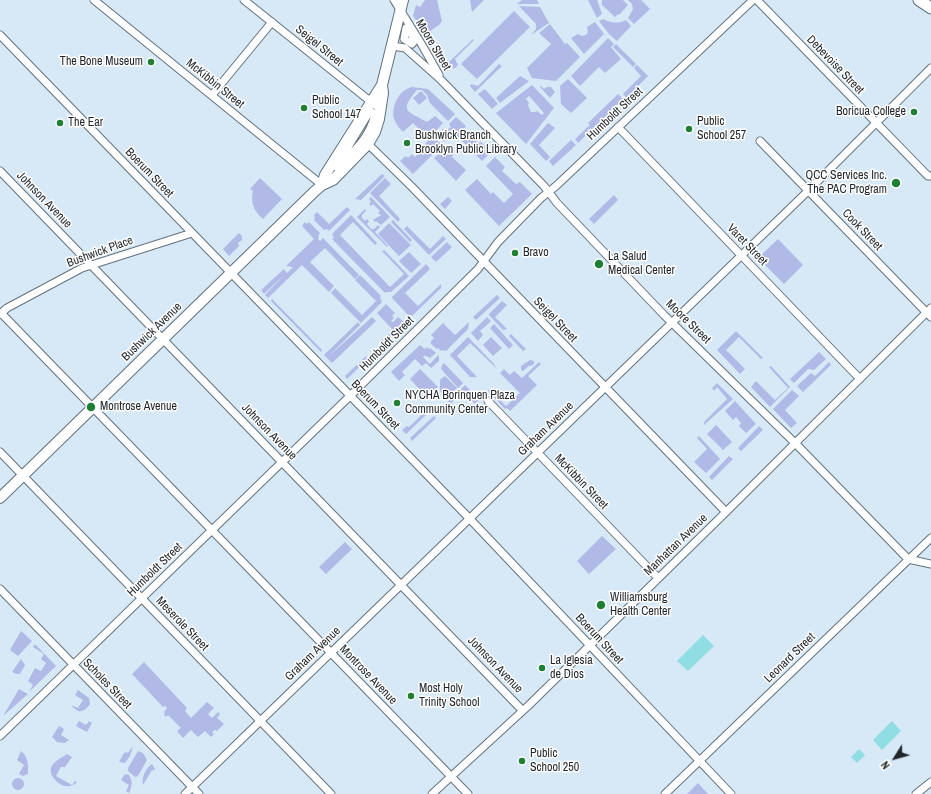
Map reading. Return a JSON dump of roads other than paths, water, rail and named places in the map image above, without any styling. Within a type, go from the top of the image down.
[{"type":"main road","name":"Bushwick Avenue","points":[[322,185],[325,175],[382,85],[403,0]]},
{"type":"main road","points":[[919,0],[931,8]]},
{"type":"main road","name":"Bushwick Avenue","points":[[0,498],[322,185],[333,180],[368,144],[375,132],[379,118],[383,93],[382,85]]},
{"type":"street","name":"McKibbin Street","points":[[94,0],[322,185]]},
{"type":"street","name":"Seigel Street","points":[[244,0],[380,109]]},
{"type":"street","name":"Moore Street","points":[[394,0],[422,45],[441,80]]},
{"type":"street","name":"Humboldt Street","points":[[0,736],[350,396],[484,262],[498,242],[548,191],[753,0]]},
{"type":"street","name":"Debevoise Street","points":[[757,0],[928,176],[931,176]]},
{"type":"street","points":[[212,95],[272,22]]},
{"type":"street","name":"Boerum Street","points":[[0,35],[469,518],[731,794]]},
{"type":"street","name":"Moore Street","points":[[392,46],[405,48],[441,80],[672,322],[795,443],[908,559]]},
{"type":"street","name":"Graham Avenue","points":[[185,794],[740,255],[809,190],[931,68]]},
{"type":"street","points":[[921,78],[931,78]]},
{"type":"street","points":[[372,111],[376,114],[367,136],[358,148],[337,167],[372,111]]},
{"type":"street","name":"Varet Street","points":[[618,127],[860,379]]},
{"type":"street","name":"Cook Street","points":[[760,141],[930,313]]},
{"type":"street","name":"Seigel Street","points":[[368,144],[412,187],[726,512]]},
{"type":"street","name":"Johnson Avenue","points":[[0,171],[402,584],[522,710]]},
{"type":"street","name":"Bushwick Place","points":[[0,314],[21,300],[82,268],[192,233]]},
{"type":"street","name":"Manhattan Avenue","points":[[432,794],[522,710],[726,512],[860,379],[930,313]]},
{"type":"street","name":"Montrose Avenue","points":[[0,314],[93,407],[468,794]]},
{"type":"street","name":"McKibbin Street","points":[[488,401],[658,578]]},
{"type":"street","name":"Meserole Street","points":[[0,452],[331,794]]},
{"type":"street","name":"Leonard Street","points":[[665,794],[931,538]]},
{"type":"street","points":[[908,559],[931,564]]},
{"type":"street","name":"Scholes Street","points":[[0,589],[199,794]]},
{"type":"street","points":[[916,794],[931,782]]},
{"type":"place","name":"The Bone Museum","points":[[151,62]]},
{"type":"place","name":"Public School 147","points":[[304,108]]},
{"type":"place","name":"Boricua College","points":[[914,112]]},
{"type":"place","name":"The Ear","points":[[60,123]]},
{"type":"place","name":"Public School 257","points":[[689,129]]},
{"type":"place","name":"Bushwick Branch Brooklyn Public Library","points":[[407,143]]},
{"type":"place","name":"QCC Services Inc. The PAC Program","points":[[896,183]]},
{"type":"place","name":"Bravo","points":[[515,253]]},
{"type":"place","name":"La Salud Medical Center","points":[[599,264]]},
{"type":"place","name":"NYCHA Borinquen Plaza Community Center","points":[[397,403]]},
{"type":"place","name":"Montrose Avenue","points":[[91,407]]},
{"type":"place","name":"Williamsburg Health Center","points":[[601,605]]},
{"type":"place","name":"La Iglesia de Dios","points":[[542,668]]},
{"type":"place","name":"Most Holy Trinity School","points":[[411,696]]},
{"type":"place","name":"Public School 250","points":[[522,761]]}]
